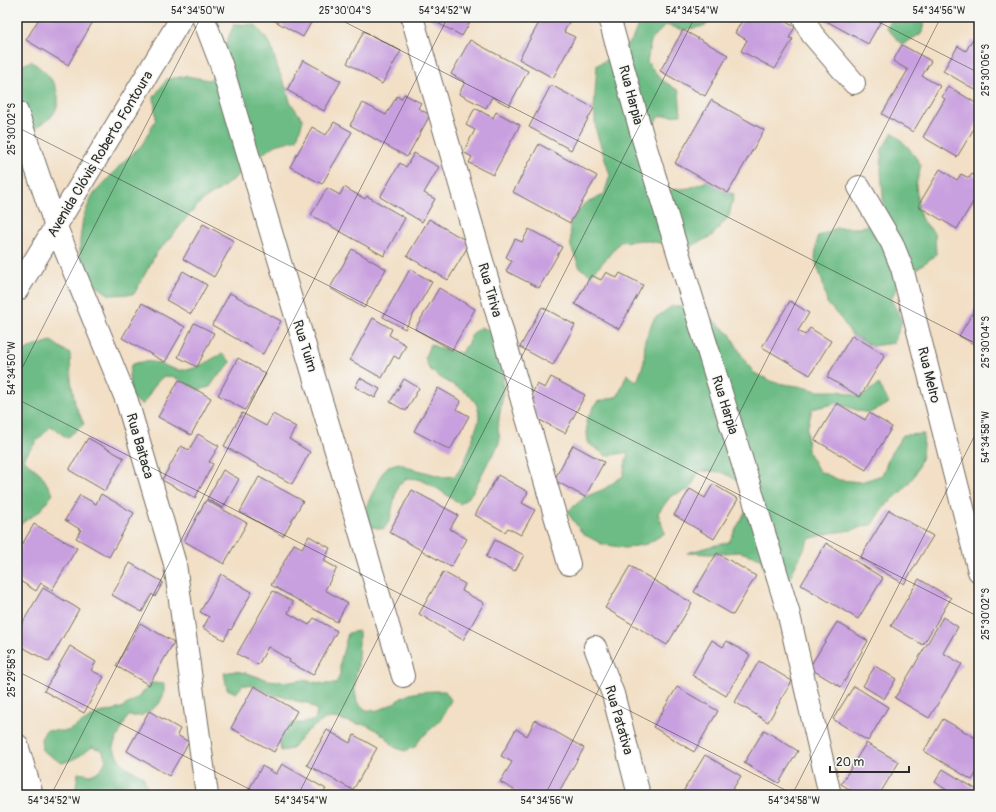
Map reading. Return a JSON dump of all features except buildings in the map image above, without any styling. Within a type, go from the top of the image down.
[{"type":"street","name":"Avenida Clóvis Roberto Fontoura","points":[[17,290],[182,17]]},
{"type":"street","name":"Rua Tuim","points":[[203,17],[221,64],[402,676]]},
{"type":"street","name":"Rua Tiriva","points":[[412,17],[569,564]]},
{"type":"street","name":"Rua Harpia","points":[[610,17],[642,135],[788,611],[830,795]]},
{"type":"street","points":[[804,17],[812,34],[854,83]]},
{"type":"street","name":"Rua Baitaca","points":[[17,112],[56,227],[127,401],[174,564],[207,795]]},
{"type":"street","name":"Rua Melro","points":[[859,187],[892,243],[902,268],[979,571]]},
{"type":"street","name":"Rua Patativa","points":[[595,647],[613,694],[639,795]]},
{"type":"street","points":[[17,745],[32,795]]},
{"type":"green space","points":[[641,17],[715,17],[705,26],[683,30],[666,25],[651,40],[647,62],[662,80],[679,91],[681,115],[659,116],[647,135],[669,190],[689,188],[710,180],[728,193],[734,194],[729,216],[712,236],[689,247],[643,240],[620,242],[591,275],[580,268],[571,247],[570,223],[584,204],[604,195],[610,175],[596,131],[594,108],[597,65],[616,55],[632,40]]},
{"type":"green space","points":[[895,17],[925,17],[922,33],[902,45],[886,27]]},
{"type":"green space","points":[[234,24],[255,25],[270,43],[290,102],[303,120],[297,139],[276,145],[257,157],[241,173],[202,201],[157,252],[134,294],[110,295],[92,283],[80,263],[80,240],[83,218],[92,196],[123,162],[142,145],[156,119],[154,97],[167,79],[187,76],[209,80],[228,69],[225,46]]},
{"type":"green space","points":[[31,61],[46,74],[54,84],[58,96],[58,105],[54,114],[34,130],[17,101],[19,89],[18,77],[21,66]]},
{"type":"green space","points":[[893,132],[908,147],[921,165],[916,185],[918,206],[921,218],[935,234],[936,255],[901,280],[891,299],[902,321],[894,343],[872,346],[852,335],[842,320],[827,303],[822,280],[815,260],[817,237],[836,228],[860,228],[882,219],[882,149]]},
{"type":"green space","points":[[672,306],[694,308],[711,318],[730,334],[742,356],[754,373],[776,383],[818,391],[840,391],[860,397],[879,384],[889,403],[869,413],[837,403],[812,409],[807,430],[808,452],[819,471],[839,480],[861,482],[882,475],[891,453],[903,435],[924,434],[922,456],[915,475],[901,492],[885,506],[873,524],[809,539],[789,579],[766,580],[761,558],[739,552],[710,554],[687,553],[729,542],[751,501],[741,482],[721,472],[699,471],[690,489],[671,496],[658,513],[665,533],[647,544],[625,548],[602,544],[583,534],[567,512],[585,497],[604,489],[623,476],[628,452],[607,456],[588,443],[586,420],[597,402],[618,396],[627,374],[637,382],[644,362],[645,340],[654,319]]},
{"type":"green space","points":[[480,327],[491,331],[497,340],[503,372],[503,395],[498,429],[500,440],[496,450],[469,497],[460,504],[425,482],[407,478],[398,486],[390,520],[384,529],[372,527],[367,517],[366,507],[381,475],[388,466],[399,463],[412,469],[443,477],[455,476],[464,462],[478,421],[479,413],[477,405],[466,393],[430,369],[427,365],[425,357],[430,344],[441,349],[461,353],[472,334]]},
{"type":"green space","points":[[51,341],[70,354],[71,379],[75,404],[84,424],[67,438],[51,426],[23,459],[41,474],[53,494],[40,511],[22,523],[17,529],[17,355],[29,348]]},
{"type":"green space","points":[[222,354],[231,362],[210,387],[199,390],[172,376],[161,378],[142,405],[132,398],[129,376],[131,365],[140,362],[151,362],[177,370],[185,370],[200,366]]},
{"type":"green space","points":[[359,631],[358,667],[355,679],[355,690],[357,702],[366,710],[382,709],[410,694],[423,692],[445,691],[451,700],[440,721],[421,738],[415,747],[404,751],[394,747],[387,738],[367,725],[335,718],[325,719],[306,732],[292,749],[281,751],[279,740],[284,730],[292,723],[303,723],[315,720],[317,710],[307,703],[274,695],[254,686],[243,685],[236,693],[227,689],[224,673],[235,671],[268,680],[291,682],[302,680],[325,684],[336,684],[340,674],[340,663],[348,633]]},
{"type":"green space","points":[[153,683],[164,684],[164,694],[159,704],[141,716],[128,716],[113,746],[121,762],[143,776],[147,787],[137,790],[115,785],[110,795],[75,795],[78,773],[91,775],[101,770],[106,760],[102,750],[92,747],[78,757],[62,763],[42,750],[41,739],[46,730],[68,731],[98,713],[121,708],[141,695],[149,685]]}]
